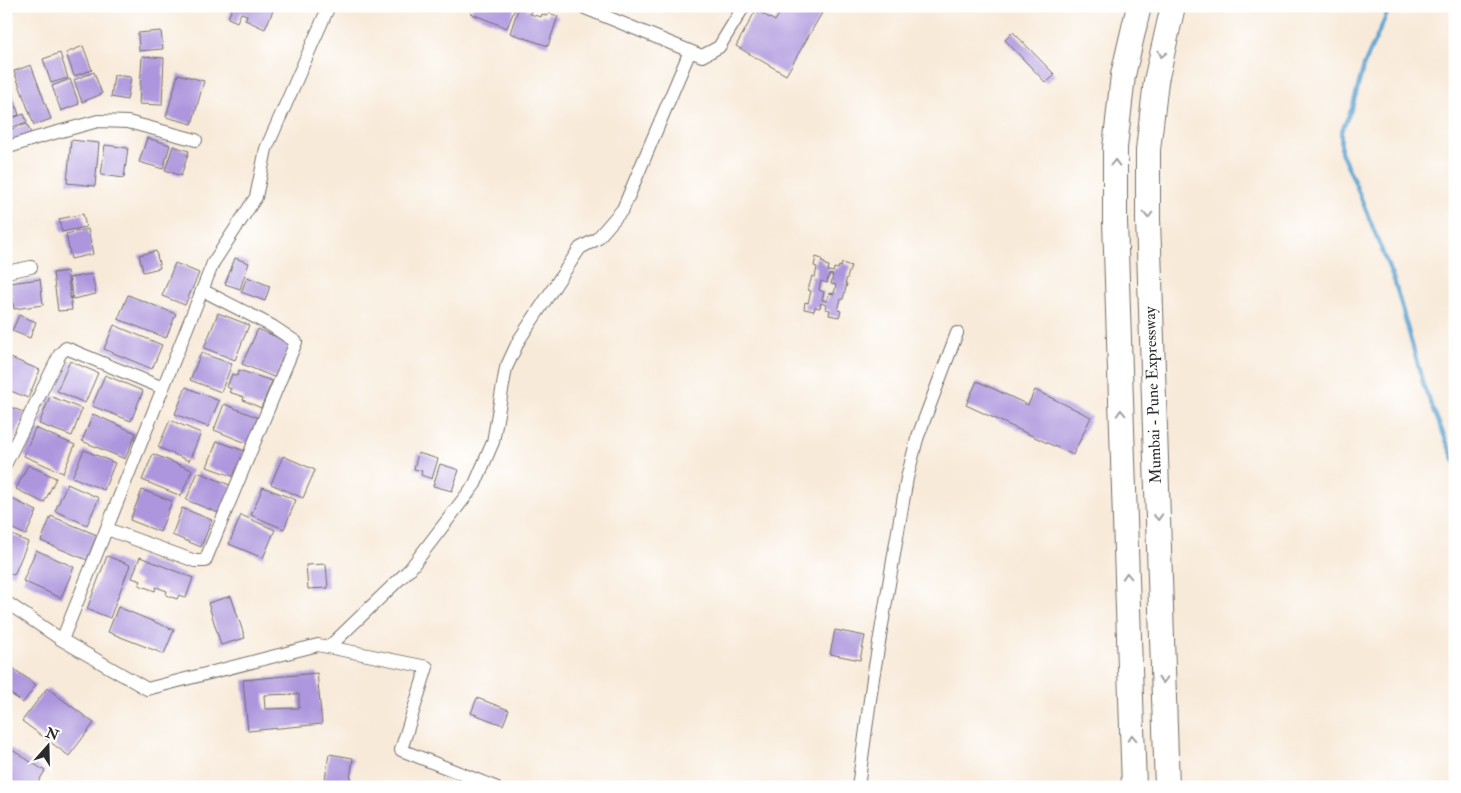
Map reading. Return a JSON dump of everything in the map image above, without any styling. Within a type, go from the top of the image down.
[{"type":"highway","name":"Mumbai - Pune Expressway","points":[[1134,787],[1114,221],[1116,148],[1124,75],[1139,6]]},
{"type":"highway","name":"Mumbai - Pune Expressway","points":[[1167,787],[1148,220],[1148,150],[1156,81],[1173,6]]},
{"type":"street","points":[[62,640],[212,263],[256,197],[266,149],[328,6]]},
{"type":"street","points":[[580,6],[702,56],[719,47],[744,6]]},
{"type":"street","points":[[329,647],[410,569],[475,484],[493,442],[506,368],[519,340],[580,248],[597,239],[623,209],[690,51]]},
{"type":"street","points":[[6,148],[98,121],[128,122],[196,140]]},
{"type":"street","points":[[6,272],[31,267]]},
{"type":"street","points":[[107,529],[195,561],[205,561],[296,342],[272,326],[202,290]]},
{"type":"street","points":[[858,787],[873,678],[907,478],[917,439],[957,333]]},
{"type":"street","points":[[6,463],[60,354],[66,348],[163,388]]},
{"type":"street","points":[[6,602],[62,640],[147,688],[318,645],[427,667],[401,750],[495,787]]},
{"type":"building","points":[[233,6],[275,6],[265,29],[245,20],[247,15],[241,13],[237,22],[228,18]]},
{"type":"building","points":[[473,6],[516,6],[507,28],[470,13]]},
{"type":"building","points":[[519,6],[528,6],[526,9],[531,11],[530,14],[541,17],[542,14],[547,16],[548,13],[558,16],[548,46],[510,33]]},
{"type":"building","points":[[784,6],[826,6],[786,75],[736,46],[756,10],[775,21]]},
{"type":"building","points":[[161,31],[163,49],[139,51],[138,33]]},
{"type":"building","points":[[1013,32],[1055,75],[1046,83],[1005,40]]},
{"type":"building","points":[[83,46],[92,70],[74,76],[66,53]]},
{"type":"building","points":[[60,53],[68,78],[51,83],[43,59]]},
{"type":"building","points":[[142,56],[164,58],[162,105],[139,104]]},
{"type":"building","points":[[31,65],[51,119],[34,125],[14,71]]},
{"type":"building","points":[[94,72],[102,94],[82,102],[74,80]]},
{"type":"building","points":[[178,74],[204,81],[192,124],[166,117]]},
{"type":"building","points":[[114,75],[131,77],[127,100],[111,97]]},
{"type":"building","points":[[70,79],[79,104],[61,111],[52,86]]},
{"type":"building","points":[[11,89],[19,115],[6,119],[6,90]]},
{"type":"building","points":[[24,114],[27,122],[6,129],[6,120]]},
{"type":"building","points":[[27,124],[32,136],[6,144],[6,131]]},
{"type":"building","points":[[147,138],[170,145],[163,169],[139,162]]},
{"type":"building","points":[[71,140],[99,143],[95,186],[67,183]]},
{"type":"building","points":[[105,145],[128,148],[124,178],[101,175]]},
{"type":"building","points":[[173,146],[189,151],[181,176],[165,170]]},
{"type":"building","points":[[83,214],[86,227],[62,232],[59,219]]},
{"type":"building","points":[[88,229],[93,254],[71,259],[66,234]]},
{"type":"building","points":[[156,251],[160,268],[143,272],[139,255]]},
{"type":"building","points":[[816,257],[822,259],[821,262],[829,266],[828,271],[833,272],[834,268],[838,269],[839,266],[841,267],[842,263],[851,266],[845,284],[847,284],[843,299],[841,299],[838,310],[841,311],[839,317],[829,315],[830,310],[825,309],[826,305],[821,303],[820,308],[815,307],[814,311],[804,309],[805,302],[808,303],[811,291],[808,290],[812,276],[815,277],[817,267],[814,266]],"holes":[[[829,274],[833,275],[831,284],[836,285],[834,294],[829,293],[827,301],[822,300],[824,292],[819,290],[821,281],[827,283]]]},
{"type":"building","points":[[235,258],[249,263],[240,289],[225,284]]},
{"type":"building","points":[[175,263],[199,273],[185,305],[162,296]]},
{"type":"building","points":[[67,271],[72,310],[58,311],[53,273]]},
{"type":"building","points":[[92,274],[96,294],[73,299],[69,278]]},
{"type":"building","points":[[247,277],[270,286],[265,301],[241,292]]},
{"type":"building","points":[[40,279],[43,305],[14,309],[10,283]]},
{"type":"building","points":[[128,295],[176,314],[166,338],[118,319]]},
{"type":"building","points":[[218,313],[249,325],[235,360],[204,348]]},
{"type":"building","points":[[19,315],[36,322],[30,338],[12,331]]},
{"type":"building","points":[[114,325],[162,345],[152,369],[104,349]]},
{"type":"building","points":[[258,329],[291,343],[276,378],[242,364]]},
{"type":"building","points":[[201,353],[232,364],[221,392],[190,380]]},
{"type":"building","points":[[6,356],[40,370],[28,398],[6,389]]},
{"type":"building","points":[[70,361],[98,373],[85,403],[57,391]]},
{"type":"building","points":[[239,370],[272,381],[261,408],[243,400],[244,397],[229,392],[231,389],[227,387],[232,374],[237,376]]},
{"type":"building","points":[[105,375],[143,391],[131,421],[92,406]]},
{"type":"building","points":[[977,381],[1028,405],[1035,390],[1091,417],[1073,455],[966,405]]},
{"type":"building","points":[[186,387],[219,401],[208,427],[175,414]]},
{"type":"building","points":[[50,396],[82,409],[72,436],[39,424]]},
{"type":"building","points":[[224,404],[259,418],[249,444],[214,430]]},
{"type":"building","points":[[6,405],[25,413],[12,443],[6,441]]},
{"type":"building","points":[[93,414],[136,433],[125,459],[82,441]]},
{"type":"building","points":[[170,420],[201,433],[189,461],[158,447]]},
{"type":"building","points":[[35,428],[75,445],[63,473],[24,456]]},
{"type":"building","points":[[217,441],[245,451],[235,477],[207,467]]},
{"type":"building","points":[[84,450],[115,463],[104,490],[72,477]]},
{"type":"building","points":[[418,453],[438,459],[432,479],[421,475],[422,471],[414,469]]},
{"type":"building","points":[[153,454],[192,470],[181,496],[142,480]]},
{"type":"building","points":[[283,456],[315,470],[303,498],[271,484]]},
{"type":"building","points":[[440,464],[459,470],[452,491],[433,486]]},
{"type":"building","points":[[28,465],[56,478],[44,503],[16,489]]},
{"type":"building","points":[[198,472],[232,486],[221,514],[186,500]]},
{"type":"building","points":[[67,484],[99,498],[87,525],[55,511]]},
{"type":"building","points":[[263,487],[296,500],[284,529],[251,515]]},
{"type":"building","points":[[142,490],[172,501],[160,532],[130,520]]},
{"type":"building","points":[[8,497],[37,511],[26,535],[6,526],[6,500]]},
{"type":"building","points":[[182,508],[212,520],[201,547],[172,535]]},
{"type":"building","points":[[241,515],[275,530],[263,558],[229,544]]},
{"type":"building","points":[[51,516],[97,535],[87,560],[41,541]]},
{"type":"building","points":[[6,532],[28,542],[14,575],[6,572]]},
{"type":"building","points":[[36,550],[74,567],[61,598],[23,581]]},
{"type":"building","points":[[107,556],[130,565],[110,618],[87,609]]},
{"type":"building","points":[[140,557],[193,578],[186,598],[179,595],[177,599],[166,595],[167,591],[156,587],[155,591],[139,585],[141,581],[132,578]]},
{"type":"building","points":[[326,564],[328,588],[308,589],[306,565]]},
{"type":"building","points":[[231,596],[245,638],[221,645],[208,603]]},
{"type":"building","points":[[118,607],[174,630],[164,654],[108,632]]},
{"type":"building","points":[[835,630],[865,636],[860,660],[830,654]]},
{"type":"building","points":[[6,663],[36,685],[23,703],[6,690]]},
{"type":"building","points":[[317,673],[322,724],[248,731],[243,680]],"holes":[[[299,694],[299,708],[265,709],[264,695]]]},
{"type":"building","points":[[47,688],[94,723],[69,756],[22,721]]},
{"type":"building","points":[[477,698],[509,710],[503,725],[471,713]]},
{"type":"building","points":[[6,746],[45,771],[35,787],[6,787]]},
{"type":"building","points":[[329,754],[353,758],[349,787],[324,786]]},
{"type":"waterway","points":[[1388,6],[1387,14],[1364,65],[1352,108],[1341,132],[1341,152],[1395,283],[1424,387],[1455,462]]},
{"type":"waterway","points":[[1453,787],[1455,781]]}]
